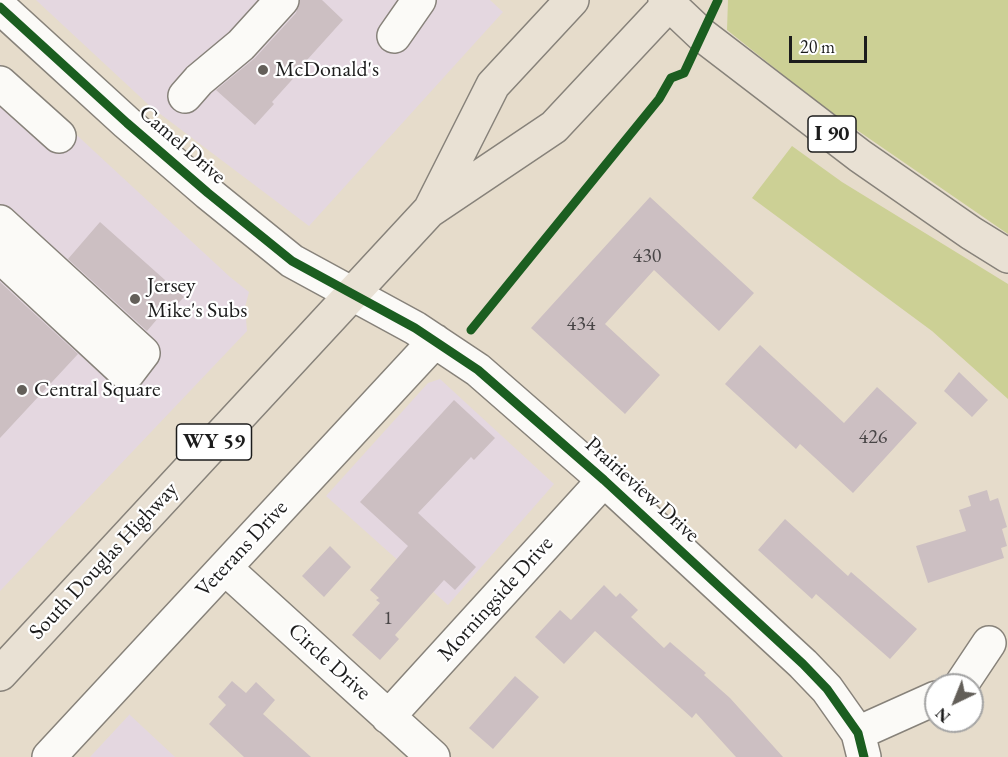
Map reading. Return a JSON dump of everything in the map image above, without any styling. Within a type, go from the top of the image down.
[{"type":"main road","name":"South Douglas Highway","points":[[429,211],[493,85],[572,0]]},
{"type":"main road","name":"South Douglas Highway","points":[[0,674],[429,211],[554,128],[669,1]]},
{"type":"main road","name":"I 90","points":[[669,1],[702,35],[860,156],[1008,256]]},
{"type":"street","points":[[260,0],[175,89],[199,80],[241,45],[282,0]]},
{"type":"street","name":"Camel Drive","points":[[0,7],[111,110],[208,193],[292,261],[351,295]]},
{"type":"street","points":[[0,83],[59,136]]},
{"type":"street","points":[[0,222],[135,363],[0,256]]},
{"type":"street","name":"Prairieview Drive","points":[[351,295],[416,328],[478,370],[604,480],[803,664],[827,689],[861,745]]},
{"type":"street","name":"Veterans Drive","points":[[49,757],[435,341]]},
{"type":"street","name":"Morningside Drive","points":[[388,717],[604,480]]},
{"type":"street","name":"Circle Drive","points":[[225,568],[433,757]]},
{"type":"street","points":[[970,673],[989,643]]},
{"type":"street","points":[[861,745],[924,706]]},
{"type":"shaded area","points":[[36,0],[490,0],[503,12],[309,226],[151,107]]},
{"type":"shaded area","points":[[0,64],[249,292],[245,307],[247,331],[0,591]]},
{"type":"shaded area","points":[[440,379],[554,484],[448,605],[326,496],[428,383]]},
{"type":"shaded area","points":[[130,715],[175,757],[90,757]]},
{"type":"green space","points":[[728,0],[1008,0],[1008,234],[822,106],[727,30]]},
{"type":"green space","points":[[792,146],[842,182],[1008,284],[1008,399],[932,331],[752,198]]},
{"type":"building","name":"McDonald's","points":[[300,0],[322,0],[343,20],[307,60],[308,62],[255,125],[216,90],[255,58],[296,13]]},
{"type":"building","points":[[650,197],[754,293],[719,331],[654,270],[605,324],[660,375],[625,414],[531,328]]},
{"type":"building","points":[[100,222],[184,297],[168,314],[164,311],[147,331],[68,259]]},
{"type":"building","name":"Central Square","points":[[0,282],[78,354],[0,438]]},
{"type":"building","points":[[760,345],[844,423],[877,387],[917,423],[853,493],[800,444],[796,449],[725,384]]},
{"type":"building","points":[[959,372],[988,400],[972,417],[944,391]]},
{"type":"building","points":[[454,400],[495,438],[474,460],[471,457],[418,513],[476,567],[455,590],[444,580],[395,635],[399,639],[380,660],[352,635],[380,603],[376,600],[379,598],[370,590],[408,546],[360,502]]},
{"type":"building","points":[[987,490],[990,501],[998,498],[1007,527],[1002,529],[1007,546],[1001,548],[1004,558],[928,583],[916,546],[966,531],[959,510],[971,506],[968,496]]},
{"type":"building","points":[[785,519],[848,576],[851,572],[917,629],[890,659],[816,594],[812,599],[758,550]]},
{"type":"building","points":[[330,546],[351,567],[324,597],[302,576]]},
{"type":"building","points":[[604,585],[616,597],[620,593],[638,610],[631,617],[664,648],[670,642],[706,673],[704,675],[730,698],[783,757],[736,757],[696,713],[692,718],[595,631],[564,664],[535,637],[560,610],[571,620]]},
{"type":"building","points":[[515,676],[539,697],[493,749],[469,728]]},
{"type":"building","points":[[232,681],[246,693],[256,682],[275,700],[263,714],[311,757],[244,757],[209,724],[226,705],[218,697]]},
{"type":"cycle path","points":[[471,330],[659,99],[671,78],[684,73],[718,0]]},
{"type":"cycle path","points":[[0,7],[127,123],[292,261],[415,328],[478,370],[604,480],[803,664],[827,689],[858,733],[864,757]]},
{"type":"place","name":"McDonald's","points":[[263,70]]},
{"type":"place","name":"Jersey Mike's Subs","points":[[135,299]]},
{"type":"place","name":"Central Square","points":[[22,390]]}]
